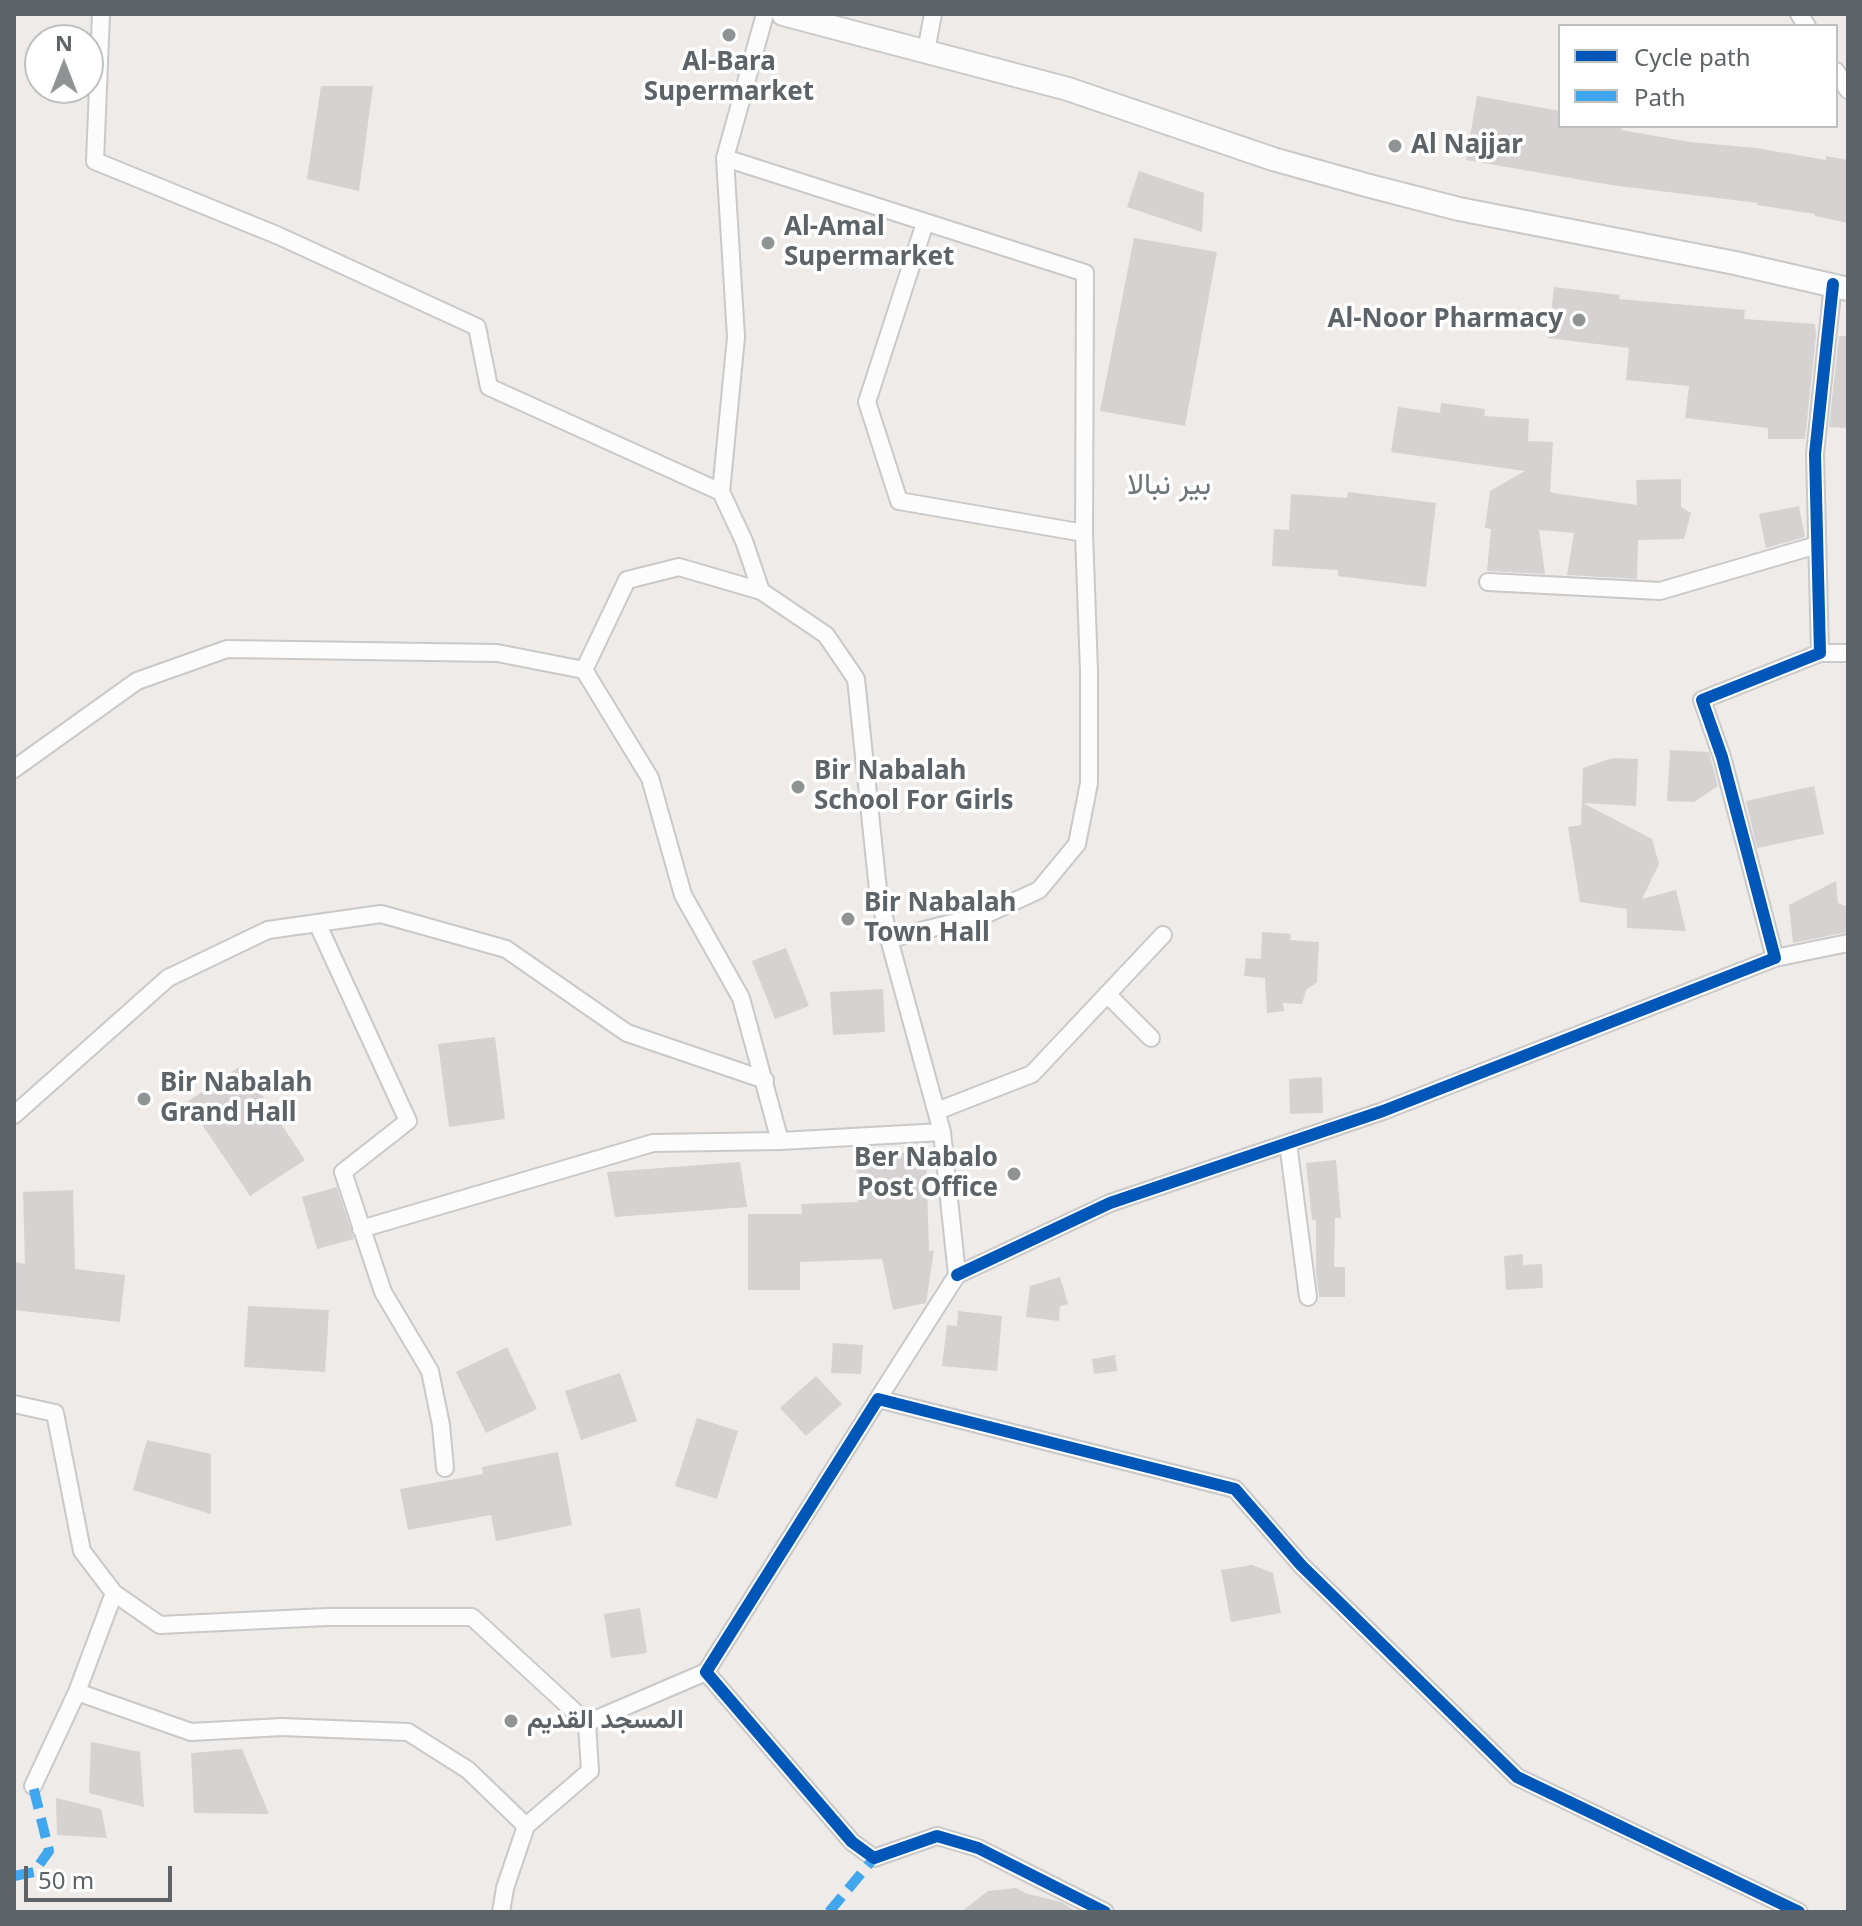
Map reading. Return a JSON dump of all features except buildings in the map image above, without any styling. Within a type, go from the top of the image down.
[{"type":"street","points":[[101,14],[95,161],[279,236],[477,327],[489,387],[721,492]]},
{"type":"street","points":[[761,591],[744,541],[721,492],[736,337],[725,158],[765,14]]},
{"type":"street","points":[[783,14],[1068,89],[1273,159],[1366,185],[1459,209],[1840,287],[1815,454],[1820,653]]},
{"type":"street","points":[[926,51],[933,14]]},
{"type":"street","points":[[725,158],[1085,273],[1084,533],[1089,783],[1077,844],[1039,890],[987,914],[889,939]]},
{"type":"street","points":[[925,223],[867,402],[899,501],[1084,533]]},
{"type":"street","points":[[1488,582],[1660,591],[1817,545]]},
{"type":"street","points":[[584,670],[627,580],[679,567],[761,591],[826,635],[856,679],[878,890],[942,1132],[957,1275]]},
{"type":"street","points":[[14,769],[137,681],[227,649],[497,653],[584,670],[650,778],[683,895],[741,998],[780,1141]]},
{"type":"street","points":[[1775,958],[1722,757],[1702,700],[1820,653],[1848,653]]},
{"type":"street","points":[[14,1115],[168,978],[268,930],[381,914],[506,949],[627,1033],[765,1080]]},
{"type":"street","points":[[318,925],[408,1121],[343,1172],[383,1292],[430,1371],[441,1425],[445,1468]]},
{"type":"street","points":[[937,1111],[1032,1074],[1163,935]]},
{"type":"street","points":[[587,1723],[706,1672],[957,1275],[1110,1203],[1383,1111],[1775,958],[1848,943]]},
{"type":"street","points":[[1107,994],[1151,1038]]},
{"type":"street","points":[[361,1229],[653,1143],[780,1141],[942,1132]]},
{"type":"street","points":[[1288,1143],[1308,1297]]},
{"type":"street","points":[[878,1399],[1235,1489],[1301,1565],[1517,1777],[1799,1912]]},
{"type":"street","points":[[14,1404],[55,1413],[82,1551],[114,1593],[160,1625],[327,1617],[472,1617],[587,1723],[590,1771],[526,1826],[505,1888],[501,1912]]},
{"type":"street","points":[[33,1786],[77,1692],[114,1593]]},
{"type":"street","points":[[706,1672],[852,1842],[874,1858],[937,1836],[978,1848],[1105,1912]]},
{"type":"street","points":[[77,1692],[191,1732],[282,1727],[408,1732],[468,1770],[526,1826]]},
{"type":"marked path","points":[[14,1876],[34,1872],[49,1851],[33,1786]]},
{"type":"marked path","points":[[829,1912],[874,1858]]},
{"type":"cycle path","points":[[957,1275],[1110,1203],[1383,1111],[1775,958],[1722,757],[1702,700],[1820,653],[1815,454],[1833,284]]},
{"type":"cycle path","points":[[1105,1912],[978,1848],[937,1836],[874,1858],[852,1842],[706,1672],[878,1399],[1235,1489],[1301,1565],[1517,1777],[1799,1912]]},
{"type":"place","name":"Al-Bara Supermarket","points":[[729,35]]},
{"type":"place","name":"Al Najjar","points":[[1395,146]]},
{"type":"place","name":"Al-Amal Supermarket","points":[[768,243]]},
{"type":"place","name":"Al-Noor Pharmacy","points":[[1579,320]]},
{"type":"place","name":"Bir Nabalah School For Girls","points":[[798,787]]},
{"type":"place","name":"Bir Nabalah Town Hall","points":[[848,919]]},
{"type":"place","name":"Bir Nabalah Grand Hall","points":[[144,1099]]},
{"type":"place","name":"Ber Nabalo Post Office","points":[[1014,1174]]},
{"type":"place","name":"المسجد القديم","points":[[511,1721]]},
{"type":"district","name":"بير نبالا","points":[[1169,485]]}]
